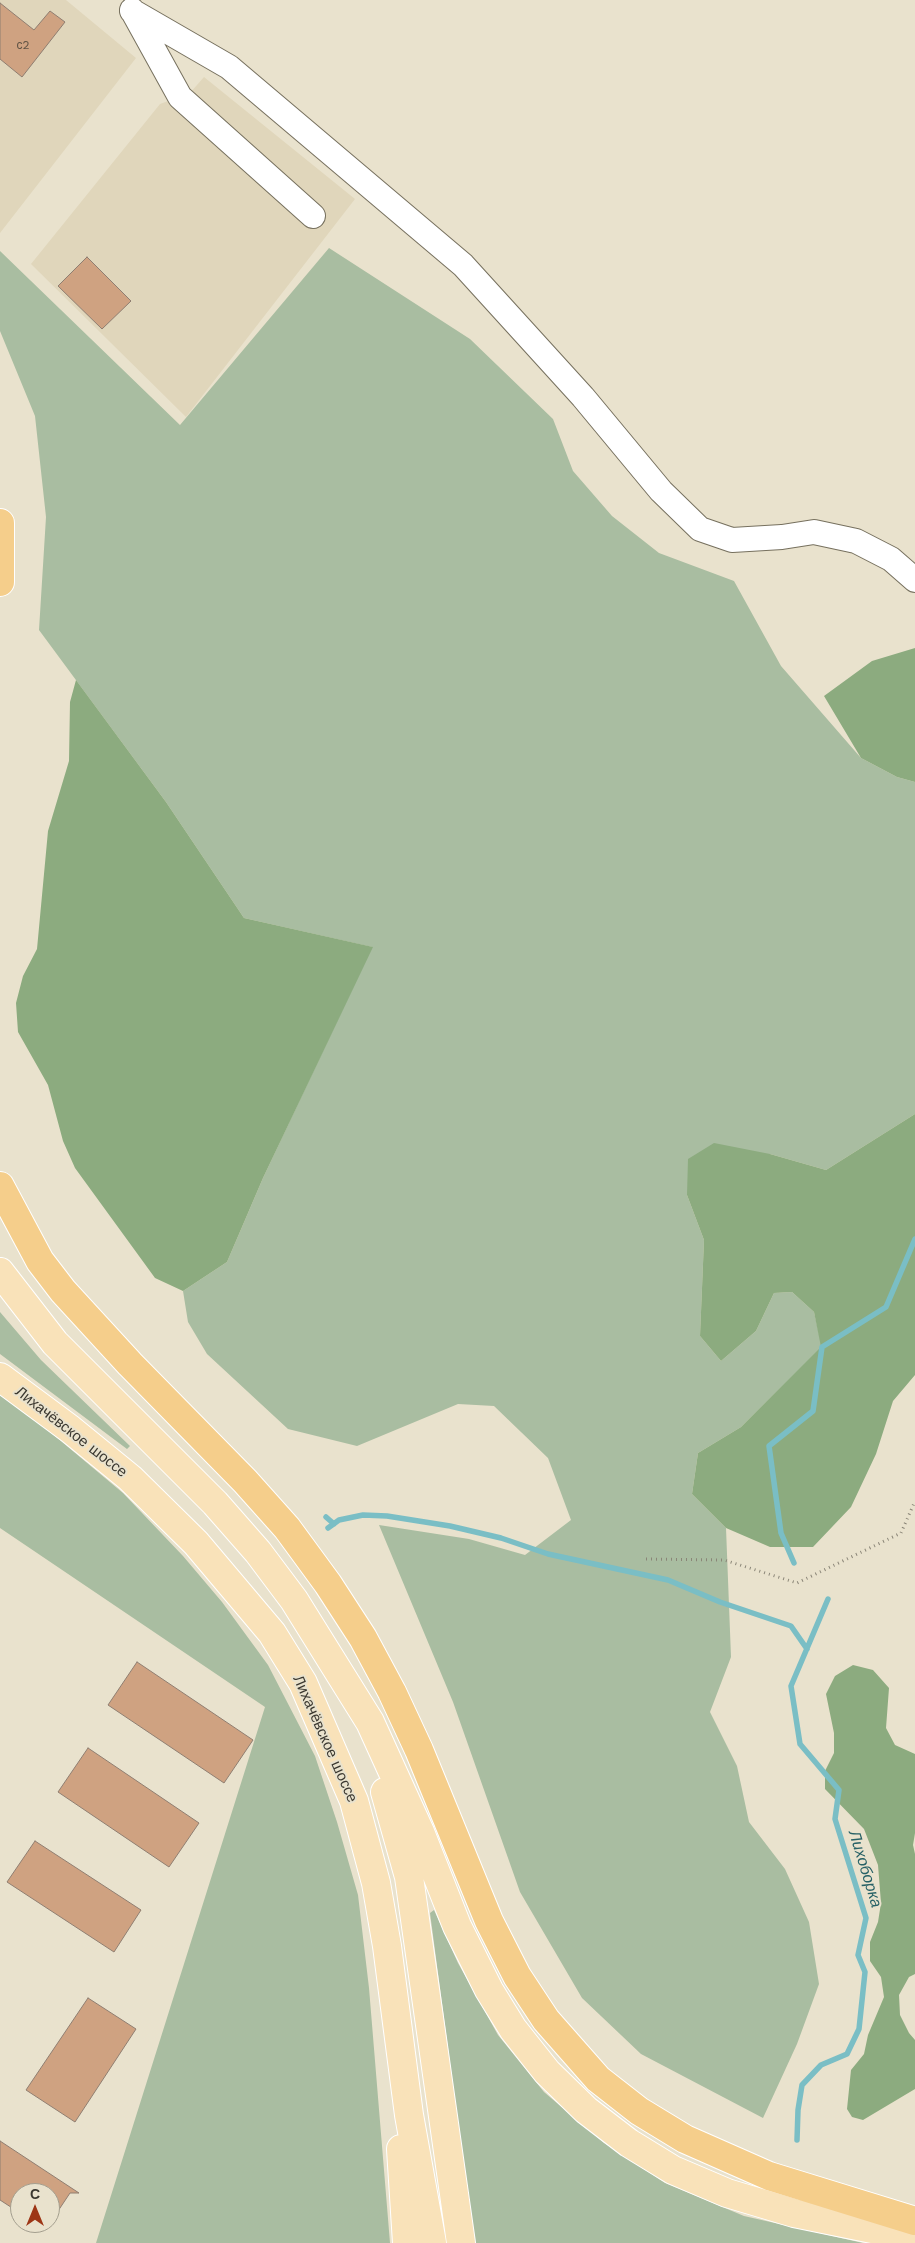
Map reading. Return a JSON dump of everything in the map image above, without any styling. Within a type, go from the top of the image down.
[{"type":"highway","points":[[0,524],[0,582]]},
{"type":"highway","points":[[0,1186],[40,1261],[63,1292],[256,1493],[287,1528],[328,1584],[363,1638],[392,1692],[419,1750],[489,1921],[517,1976],[546,2020],[598,2079],[639,2112],[694,2143],[769,2176],[915,2221]]},
{"type":"main road","points":[[0,1272],[55,1343],[215,1503],[258,1552],[314,1630],[342,1680],[370,1722],[395,1776],[456,1926],[489,1990],[513,2029],[547,2072],[586,2110],[629,2143],[673,2170],[727,2193],[794,2213],[882,2232],[915,2234]]},
{"type":"main road","name":"Лихачёвское шоссе","points":[[0,1377],[70,1429],[130,1478],[196,1543],[272,1633],[303,1683],[354,1801],[376,1883],[388,1946],[399,2043]]},
{"type":"main road","points":[[342,1680],[370,1747],[395,1822],[409,1876],[461,2243]]},
{"type":"main road","points":[[399,2043],[402,2174],[407,2243]]},
{"type":"main road","points":[[399,2043],[409,2115],[432,2243]]},
{"type":"lane","points":[[128,5],[180,97],[313,216]]},
{"type":"lane","points":[[128,5],[229,67],[463,265],[583,397],[661,491],[700,529],[732,540],[782,537],[814,532],[856,541],[891,559],[915,580]]},
{"type":"path","points":[[646,1559],[724,1560],[797,1583],[901,1533],[915,1501]]},
{"type":"shaded area","points":[[0,0],[66,0],[136,58],[0,233]]},
{"type":"shaded area","points":[[204,77],[355,199],[186,417],[31,264],[160,104],[190,93]]},
{"type":"green space","points":[[329,248],[470,339],[553,419],[573,471],[612,516],[659,553],[734,581],[781,666],[861,758],[897,777],[915,782],[915,1114],[826,1170],[770,1154],[687,1195],[704,1240],[700,1336],[721,1361],[756,1331],[774,1293],[792,1292],[814,1312],[822,1347],[741,1427],[698,1453],[692,1494],[726,1528],[731,1657],[710,1712],[737,1766],[749,1822],[785,1869],[809,1922],[819,1984],[797,2044],[763,2118],[641,2054],[582,1998],[520,1892],[453,1702],[379,1525],[469,1539],[525,1555],[571,1520],[548,1458],[494,1406],[458,1404],[357,1446],[288,1429],[207,1354],[188,1322],[183,1291],[227,1262],[263,1178],[372,947],[244,918],[166,802],[39,630],[46,517],[35,416],[0,331],[0,251],[180,425]]},
{"type":"green space","points":[[915,648],[915,782],[897,777],[861,758],[824,696],[872,661]]},
{"type":"green space","points":[[76,680],[166,802],[244,918],[373,947],[263,1178],[227,1262],[183,1291],[155,1278],[75,1168],[63,1141],[48,1085],[18,1032],[16,1003],[23,976],[37,949],[48,831],[69,761],[70,702]]},
{"type":"green space","points":[[915,1114],[915,1375],[893,1401],[876,1454],[851,1507],[813,1547],[770,1547],[726,1528],[692,1494],[698,1453],[741,1427],[821,1347],[814,1312],[792,1292],[774,1293],[756,1331],[721,1361],[700,1336],[704,1240],[687,1195],[688,1159],[714,1143],[770,1154],[826,1170]]},
{"type":"green space","points":[[0,1312],[41,1360],[130,1446],[127,1449],[0,1354]]},
{"type":"green space","points":[[0,1394],[37,1421],[123,1493],[183,1556],[222,1602],[268,1665],[315,1756],[337,1822],[358,1895],[369,1988],[390,2243],[96,2243],[265,1707],[0,1528]]},
{"type":"green space","points":[[853,1665],[873,1670],[889,1688],[886,1728],[895,1745],[915,1754],[915,1833],[913,1845],[915,1854],[915,1974],[909,1977],[899,1995],[900,2015],[909,2033],[915,2040],[915,2089],[863,2120],[852,2117],[847,2109],[851,2070],[864,2054],[868,2035],[884,1997],[881,1977],[870,1961],[870,1942],[878,1922],[881,1903],[878,1865],[864,1829],[825,1789],[825,1771],[834,1753],[834,1733],[826,1694],[835,1676]]},
{"type":"green space","points":[[434,1910],[458,1963],[498,2035],[544,2092],[604,2143],[665,2183],[744,2216],[863,2243],[474,2243],[430,1913]]},
{"type":"building","points":[[0,3],[34,30],[50,11],[65,22],[22,77],[0,59]]},
{"type":"building","points":[[87,257],[131,301],[102,329],[58,286]]},
{"type":"building","points":[[137,1662],[253,1740],[224,1783],[108,1705]]},
{"type":"building","points":[[88,1748],[199,1823],[169,1867],[58,1792]]},
{"type":"building","points":[[35,1841],[141,1910],[114,1952],[7,1882]]},
{"type":"building","points":[[88,1998],[136,2029],[75,2122],[26,2090]]},
{"type":"building","points":[[0,2141],[79,2193],[70,2193],[60,2208],[60,2183],[10,2183],[10,2206],[0,2200]]},
{"type":"waterway","name":"Лихоборка","points":[[794,1563],[781,1533],[769,1446],[813,1411],[822,1347],[886,1307],[915,1239]]},
{"type":"waterway","points":[[328,1528],[339,1520],[363,1515],[387,1516],[450,1526],[501,1538],[548,1554],[668,1580],[720,1602],[791,1626],[807,1649]]},
{"type":"waterway","points":[[326,1517],[334,1524]]},
{"type":"waterway","name":"Лихоборка","points":[[797,2140],[798,2110],[802,2085],[821,2065],[847,2054],[859,2029],[865,1972],[858,1955],[866,1918],[835,1819],[839,1790],[800,1744],[791,1686],[828,1599]]}]
